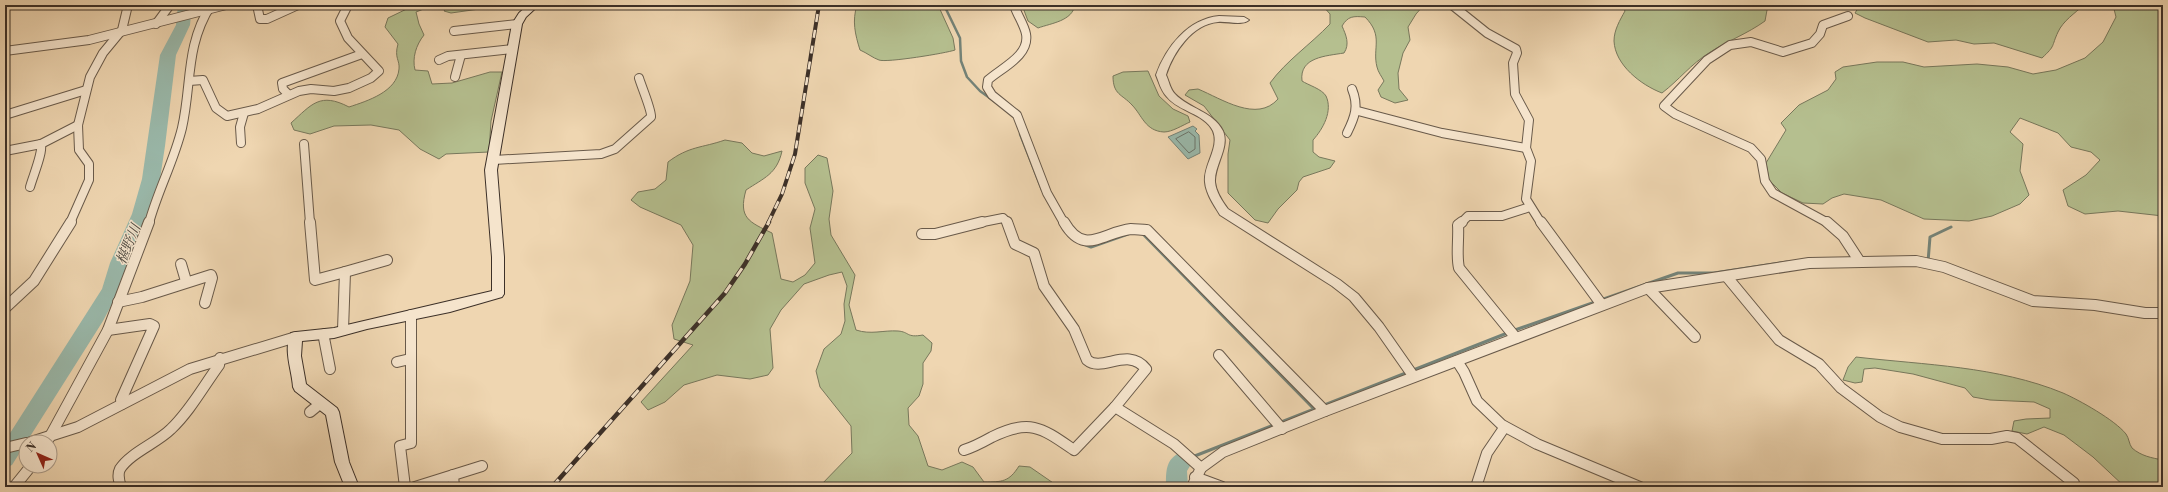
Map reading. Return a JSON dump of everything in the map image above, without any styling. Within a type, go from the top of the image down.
[{"type":"main road","points":[[352,487],[342,462],[332,412],[300,387],[299,373],[294,356],[296,337],[325,334],[498,294],[498,257],[491,170],[494,160],[496,133],[517,24],[522,15],[534,5]]},
{"type":"street","points":[[5,308],[37,277],[88,185],[90,171],[87,158],[79,150],[78,125],[90,77],[103,54],[118,33],[122,30],[128,5]]},
{"type":"street","points":[[159,23],[170,5]]},
{"type":"street","points":[[5,51],[60,45],[118,33],[159,23],[208,8],[226,5]]},
{"type":"street","points":[[257,5],[260,18],[267,19],[298,5]]},
{"type":"street","points":[[189,81],[203,80],[216,108],[221,114],[227,116],[244,113],[267,106],[288,94],[317,88],[329,91],[340,91],[376,77],[380,71],[348,38],[340,21],[348,5]]},
{"type":"street","points":[[1014,5],[1027,36],[1025,44],[1015,61],[988,80],[986,87],[992,95],[1017,115],[1047,193],[1071,234],[1078,238],[1092,241],[1131,229],[1147,230],[1325,411]]},
{"type":"street","points":[[1452,5],[1487,33],[1516,49],[1517,53],[1513,63],[1515,94],[1529,120],[1526,148],[1531,162],[1526,199],[1530,207],[1602,305]]},
{"type":"street","points":[[46,434],[108,330],[146,231],[158,192],[176,151],[184,118],[192,50],[201,21],[208,8]]},
{"type":"street","points":[[1848,16],[1827,22],[1823,25],[1820,34],[1812,43],[1790,51],[1783,52],[1751,42],[1730,45],[1712,56],[1698,68],[1664,106],[1675,114],[1751,148],[1760,155],[1763,160],[1763,177],[1773,193],[1784,200],[1816,214],[1844,234],[1852,244],[1860,262]]},
{"type":"street","points":[[1244,20],[1214,19],[1199,25],[1171,53],[1164,63],[1161,75],[1170,95],[1213,123],[1218,133],[1219,140],[1216,157],[1210,176],[1213,196],[1224,212],[1336,283],[1354,297],[1379,327],[1414,377]]},
{"type":"street","points":[[454,31],[517,24]]},
{"type":"street","points":[[439,60],[448,56],[512,49]]},
{"type":"street","points":[[288,94],[283,89],[282,82],[362,54]]},
{"type":"street","points":[[455,77],[461,55]]},
{"type":"street","points":[[494,160],[601,154],[615,149],[651,117],[652,111],[644,97],[639,78]]},
{"type":"street","points":[[1347,133],[1358,111],[1356,96],[1352,89]]},
{"type":"street","points":[[5,115],[86,90]]},
{"type":"street","points":[[1358,111],[1411,123],[1442,133],[1526,148]]},
{"type":"street","points":[[241,144],[240,127],[244,113]]},
{"type":"street","points":[[5,151],[41,144],[78,125]]},
{"type":"street","points":[[30,187],[34,169],[42,150],[41,144]]},
{"type":"street","points":[[304,144],[315,280],[387,260]]},
{"type":"street","points":[[1516,338],[1459,268],[1457,260],[1459,244],[1458,225],[1468,216],[1502,216],[1530,207]]},
{"type":"street","points":[[922,234],[935,234],[996,218],[1003,218],[1007,221],[1015,244],[1034,253],[1043,283],[1056,305],[1065,313],[1072,323],[1079,338],[1085,358],[1089,362],[1095,363],[1115,359],[1137,360],[1144,364],[1146,369],[1115,407],[1074,450],[1044,429],[1032,425],[1018,425],[964,450]]},
{"type":"street","points":[[1196,477],[1223,452],[1325,411],[1648,288],[1727,277],[1809,263],[1926,262],[1944,267],[2033,301],[2095,305],[2146,313],[2163,314]]},
{"type":"street","points":[[181,264],[186,281]]},
{"type":"street","points":[[343,330],[345,272]]},
{"type":"street","points":[[118,302],[132,300],[175,287],[186,281],[211,275],[205,303]]},
{"type":"street","points":[[1727,277],[1779,340],[1819,364],[1842,388],[1880,417],[1900,427],[1942,439],[1991,439],[2008,436],[2017,438],[2074,483]]},
{"type":"street","points":[[1648,288],[1695,337]]},
{"type":"street","points":[[405,487],[400,446],[411,443],[411,315]]},
{"type":"street","points":[[108,330],[150,324],[154,326],[121,400],[122,404]]},
{"type":"street","points":[[325,334],[324,338],[330,369]]},
{"type":"street","points":[[58,434],[78,427],[190,369],[220,358],[296,337]]},
{"type":"street","points":[[1219,355],[1282,429]]},
{"type":"street","points":[[121,487],[118,474],[121,467],[130,459],[155,444],[177,423],[219,365],[220,358]]},
{"type":"street","points":[[397,362],[410,358]]},
{"type":"street","points":[[1458,361],[1463,368],[1470,387],[1481,406],[1504,428],[1549,450],[1640,487]]},
{"type":"street","points":[[310,412],[321,403]]},
{"type":"street","points":[[1115,407],[1174,444],[1196,477],[1222,487]]},
{"type":"street","points":[[1476,487],[1487,453],[1504,428]]},
{"type":"street","points":[[5,448],[18,445]]},
{"type":"street","points":[[415,487],[482,466]]},
{"type":"street","points":[[14,487],[25,474]]},
{"type":"street","points":[[453,475],[454,487]]},
{"type":"green space","points":[[415,5],[434,5],[416,12],[424,35],[414,56],[415,70],[428,71],[432,84],[452,83],[490,72],[502,72],[491,121],[489,152],[446,154],[439,159],[420,149],[399,130],[371,125],[334,126],[310,134],[294,130],[291,123],[305,110],[317,102],[331,100],[349,107],[380,94],[393,84],[399,69],[397,56],[398,44],[385,27],[388,18]]},
{"type":"green space","points":[[448,5],[508,5],[451,13],[444,11]]},
{"type":"green space","points":[[857,5],[938,5],[953,38],[955,50],[904,59],[879,60],[860,50],[855,28],[855,11]]},
{"type":"green space","points":[[1022,5],[1075,5],[1070,15],[1066,18],[1038,28],[1028,21]]},
{"type":"green space","points":[[1322,5],[1424,5],[1408,27],[1410,40],[1403,53],[1398,73],[1399,89],[1408,100],[1395,103],[1381,97],[1378,90],[1384,81],[1377,67],[1376,36],[1374,30],[1365,17],[1349,18],[1342,26],[1347,43],[1344,53],[1315,59],[1309,62],[1302,73],[1302,81],[1321,91],[1326,96],[1328,102],[1328,114],[1326,120],[1313,140],[1313,152],[1319,157],[1335,161],[1330,168],[1303,177],[1299,182],[1297,190],[1278,209],[1268,223],[1255,220],[1228,193],[1228,154],[1230,140],[1204,106],[1185,95],[1189,90],[1198,89],[1239,107],[1260,109],[1270,106],[1278,99],[1270,83],[1283,67],[1330,24],[1330,14]]},
{"type":"green space","points":[[1622,5],[1774,5],[1767,10],[1765,21],[1703,57],[1662,93],[1646,85],[1630,73],[1624,66],[1615,50],[1614,37],[1616,29],[1625,11]]},
{"type":"green space","points":[[1860,5],[2084,5],[2063,24],[2051,48],[2042,58],[1994,43],[1974,44],[1956,40],[1928,42],[1855,13]]},
{"type":"green space","points":[[2113,5],[2163,5],[2163,216],[2118,211],[2085,214],[2068,206],[2063,190],[2086,175],[2100,160],[2091,152],[2071,147],[2058,133],[2020,118],[2010,132],[2023,144],[2020,171],[2029,195],[2020,204],[1992,216],[1969,221],[1924,219],[1881,200],[1844,194],[1832,198],[1823,204],[1803,203],[1782,193],[1769,180],[1766,163],[1786,130],[1781,123],[1799,105],[1828,90],[1836,79],[1835,72],[1843,67],[1877,62],[1903,62],[1924,67],[1977,64],[2008,67],[2033,74],[2056,70],[2085,58],[2103,42],[2116,17]]},
{"type":"green space","points":[[1148,71],[1159,96],[1173,109],[1188,116],[1190,122],[1167,132],[1152,129],[1132,105],[1116,91],[1113,76],[1123,72]]},
{"type":"green space","points":[[725,140],[742,143],[752,153],[764,156],[782,151],[777,165],[769,175],[746,190],[743,207],[747,218],[757,226],[772,233],[781,279],[793,282],[805,275],[815,263],[810,228],[815,209],[805,183],[805,168],[818,155],[827,158],[833,191],[829,219],[831,235],[855,275],[849,305],[856,330],[872,332],[898,331],[914,336],[923,335],[932,343],[931,351],[923,363],[923,384],[919,396],[908,408],[909,425],[918,436],[928,466],[942,470],[962,462],[973,467],[984,482],[1004,480],[1012,475],[1019,466],[1030,467],[1059,487],[819,487],[852,453],[851,426],[820,387],[816,371],[824,349],[841,334],[845,321],[844,304],[847,286],[842,272],[804,284],[781,310],[770,329],[773,368],[768,375],[750,379],[717,375],[684,385],[665,402],[648,410],[641,402],[693,345],[674,339],[672,325],[690,281],[693,245],[681,225],[640,207],[631,200],[638,192],[655,189],[666,180],[668,162],[689,150]]},
{"type":"green space","points":[[1856,357],[1987,372],[2013,377],[2063,393],[2087,405],[2114,423],[2126,434],[2132,448],[2135,451],[2163,460],[2163,487],[2125,487],[2093,457],[2064,435],[2044,427],[2027,434],[2012,431],[2014,421],[2050,418],[2050,409],[2034,402],[1990,400],[1973,397],[1965,388],[1913,374],[1875,368],[1864,369],[1862,382],[1855,383],[1843,380],[1848,367]]},
{"type":"water","points":[[1193,126],[1197,129],[1195,131],[1199,135],[1200,153],[1188,159],[1168,137]]},
{"type":"waterway","name":"椹野川","points":[[5,459],[96,316],[111,289],[119,263],[141,214],[151,179],[157,146],[168,55],[183,25],[185,5]]},
{"type":"waterway","points":[[944,5],[960,38],[961,61],[967,77],[980,91],[998,104]]},
{"type":"waterway","points":[[1020,134],[1042,190]]},
{"type":"waterway","points":[[1928,262],[1930,237],[1951,227]]},
{"type":"waterway","points":[[1142,233],[1313,408]]},
{"type":"waterway","points":[[1076,241],[1091,247],[1128,234]]},
{"type":"waterway","points":[[1182,461],[1515,330],[1678,273],[1714,273],[1787,262]]},
{"type":"waterway","points":[[1177,487],[1176,469],[1182,461]]},
{"type":"railway","points":[[768,223],[782,194],[795,154],[819,5]]},
{"type":"railway","points":[[552,487],[725,293],[745,264],[769,222]]}]
